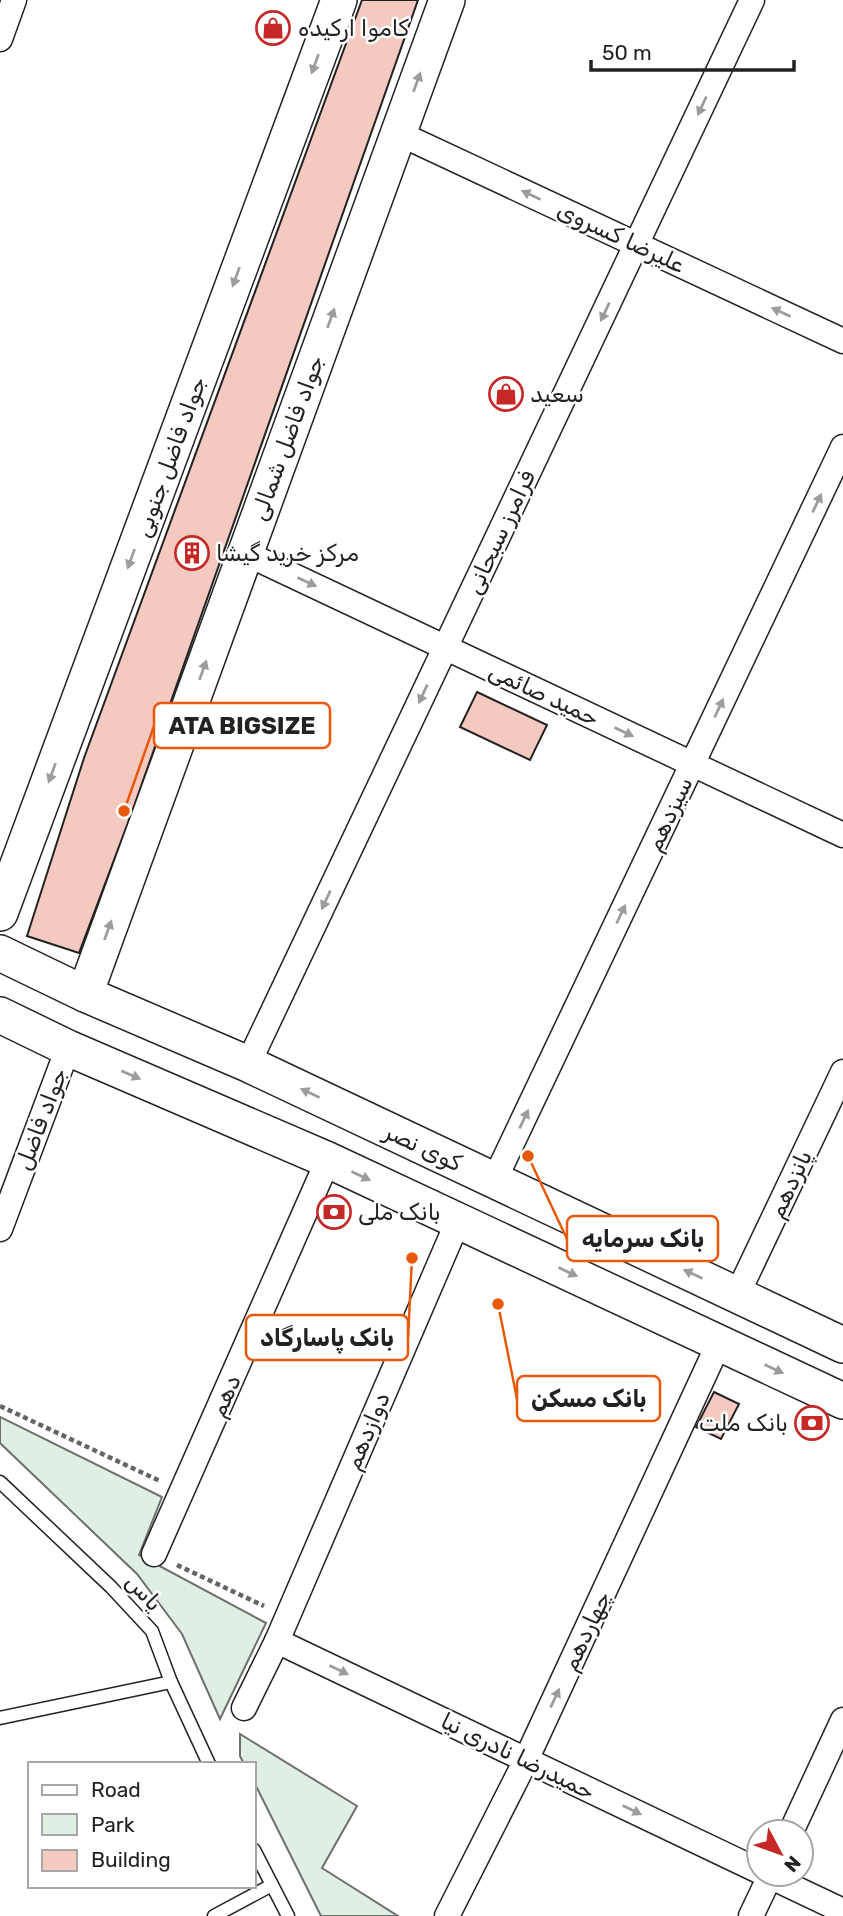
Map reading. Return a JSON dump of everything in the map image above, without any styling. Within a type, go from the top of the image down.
[{"type":"street","points":[[0,39],[14,0]]},
{"type":"street","name":"جواد فاضل جنوبی","points":[[0,913],[339,0]]},
{"type":"street","name":"جواد فاضل شمالی","points":[[85,994],[447,0]]},
{"type":"street","name":"فرامرز سبحانی","points":[[248,1064],[752,0]]},
{"type":"street","name":"علیرضا کسروی","points":[[398,133],[843,341]]},
{"type":"street","name":"سیزدهم","points":[[494,1181],[843,447]]},
{"type":"street","name":"حمید صائمی","points":[[246,553],[843,835]]},
{"type":"street","name":"کوی نصر","points":[[0,953],[85,994],[248,1064],[843,1345]]},
{"type":"street","points":[[0,1015],[68,1048],[328,1160],[843,1401]]},
{"type":"street","name":"جواد فاضل","points":[[0,1229],[68,1048]]},
{"type":"street","name":"پانزدهم","points":[[737,1295],[843,1072]]},
{"type":"street","name":"دهم","points":[[154,1554],[328,1160]]},
{"type":"street","name":"دوازدهم","points":[[244,1708],[277,1641],[458,1221]]},
{"type":"street","name":"چهاردهم","points":[[447,1916],[526,1760],[719,1343]]},
{"type":"street","name":"حمیدرضا نادری نیا","points":[[277,1641],[745,1864]]},
{"type":"street","points":[[798,1818],[843,1720]]},
{"type":"street","points":[[751,1916],[761,1888]]},
{"type":"street","name":"حمیدرضا نادری نیا","points":[[795,1888],[843,1911]]},
{"type":"lane","name":"یاس","points":[[0,1482],[111,1587],[152,1631],[171,1682],[208,1762]]},
{"type":"lane","points":[[0,1718],[171,1682]]},
{"type":"lane","points":[[256,1854],[288,1916]]},
{"type":"lane","points":[[214,1916],[272,1885]]},
{"type":"path","points":[[0,1406],[183,1492]]},
{"type":"path","points":[[154,1554],[286,1616]]},
{"type":"green space","points":[[0,1417],[162,1497],[139,1555],[266,1623],[220,1719],[182,1634],[137,1574],[0,1443]]},
{"type":"green space","points":[[240,1734],[357,1806],[322,1868],[398,1916],[321,1916],[256,1786],[256,1762],[243,1762],[240,1756]]},
{"type":"building","name":"مرکز خرید گیشا","points":[[362,0],[418,0],[132,812],[79,953],[27,936],[84,758]]},
{"type":"building","points":[[477,692],[547,725],[530,760],[460,727]]},
{"type":"building","points":[[714,1392],[739,1404],[721,1439],[696,1427]]},
{"type":"place","name":"کاموا ارکیده","points":[[273,28]]},
{"type":"place","name":"سعید","points":[[506,394]]},
{"type":"place","name":"مرکز خرید گیشا","points":[[192,553]]},
{"type":"place","name":"ATA BIGSIZE","points":[[124,811]]},
{"type":"place","name":"بانک سرمایه","points":[[528,1156]]},
{"type":"place","name":"بانک ملی","points":[[334,1212]]},
{"type":"place","name":"بانک پاسارگاد","points":[[412,1258]]},
{"type":"place","name":"بانک مسکن","points":[[498,1304]]},
{"type":"place","name":"بانک ملت","points":[[812,1423]]}]
